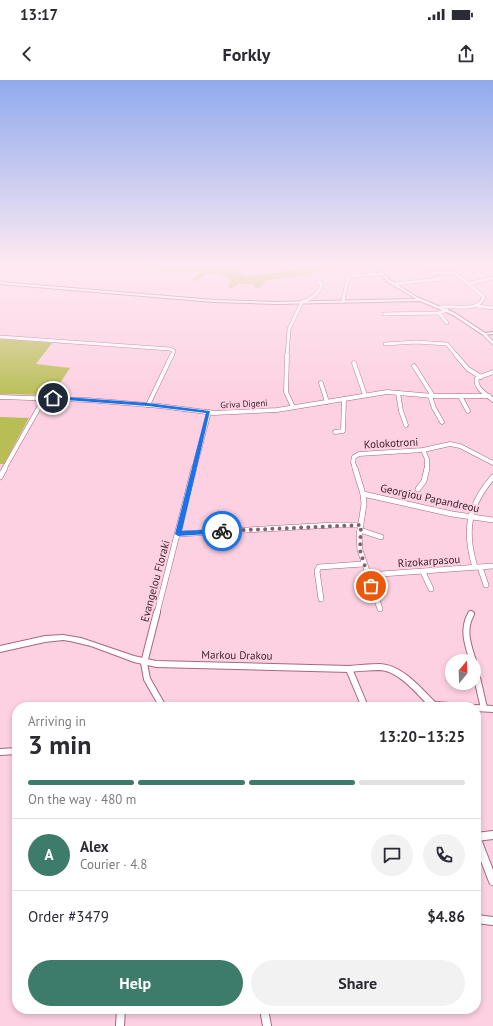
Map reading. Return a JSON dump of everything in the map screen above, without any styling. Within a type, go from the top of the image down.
[{"type":"street","points":[[293,407],[286,392],[286,372],[289,329],[298,310]]},
{"type":"street","points":[[384,314],[439,313],[447,310]]},
{"type":"street","points":[[447,310],[467,321],[493,343]]},
{"type":"street","points":[[439,313],[447,323]]},
{"type":"street","points":[[484,334],[493,333]]},
{"type":"street","points":[[0,337],[170,349],[174,351],[148,405]]},
{"type":"street","points":[[385,344],[416,342],[447,344],[468,370],[481,377]]},
{"type":"street","points":[[354,363],[365,395]]},
{"type":"street","points":[[414,366],[431,396],[434,408],[442,422]]},
{"type":"street","points":[[493,372],[476,380],[476,384],[493,400]]},
{"type":"street","points":[[321,383],[327,402]]},
{"type":"street","name":"Griva Digeni","points":[[0,397],[45,397],[148,405],[214,413],[269,411],[387,392],[431,396],[489,396]]},
{"type":"street","points":[[398,393],[401,411],[406,425]]},
{"type":"street","points":[[460,396],[468,411]]},
{"type":"street","points":[[0,477],[45,397]]},
{"type":"street","points":[[335,432],[342,431],[344,399]]},
{"type":"street","name":"Evangelou Floraki","points":[[144,663],[209,412]]},
{"type":"street","name":"Kolokotroni","points":[[363,494],[353,462],[356,455],[423,450],[450,444],[460,446],[493,463]]},
{"type":"street","points":[[418,489],[423,484],[426,473],[426,456],[423,450]]},
{"type":"street","points":[[486,585],[477,567],[468,541],[470,517],[473,504],[477,496],[493,477]]},
{"type":"street","points":[[363,494],[364,504],[360,528],[360,550],[363,564],[380,609]]},
{"type":"street","name":"Georgiou Papandreou","points":[[363,494],[470,517],[493,520]]},
{"type":"street","points":[[178,534],[360,528],[381,537]]},
{"type":"street","points":[[321,599],[317,571],[319,567],[363,564]]},
{"type":"street","name":"Rizokarpasou","points":[[367,574],[423,572],[493,566]]},
{"type":"street","points":[[423,572],[431,589]]},
{"type":"street","points":[[471,614],[467,620],[465,629],[471,654]]},
{"type":"street","name":"Markou Drakou","points":[[0,649],[66,638],[78,640],[144,663],[166,665],[348,669],[380,667],[394,671],[409,681],[430,702]]},
{"type":"street","points":[[144,663],[147,679],[160,702]]},
{"type":"street","points":[[348,669],[363,702]]},
{"type":"street","points":[[480,690],[484,708],[493,709]]},
{"type":"street","points":[[0,752],[12,751]]},
{"type":"street","points":[[481,836],[493,835]]},
{"type":"street","points":[[481,850],[493,881]]},
{"type":"street","points":[[481,920],[493,921]]},
{"type":"street","points":[[120,1014],[120,1026]]},
{"type":"street","points":[[265,1014],[267,1026]]},
{"type":"green space","points":[[0,339],[52,343],[36,364],[70,368],[52,395],[0,394]]},
{"type":"green space","points":[[0,417],[29,418],[4,464],[0,464]]},
{"type":"way so far","points":[[222,531],[361,525],[359,536],[360,550],[363,564],[371,586]]},
{"type":"route","points":[[53,398],[148,405],[209,412],[178,534],[222,531]]}]
